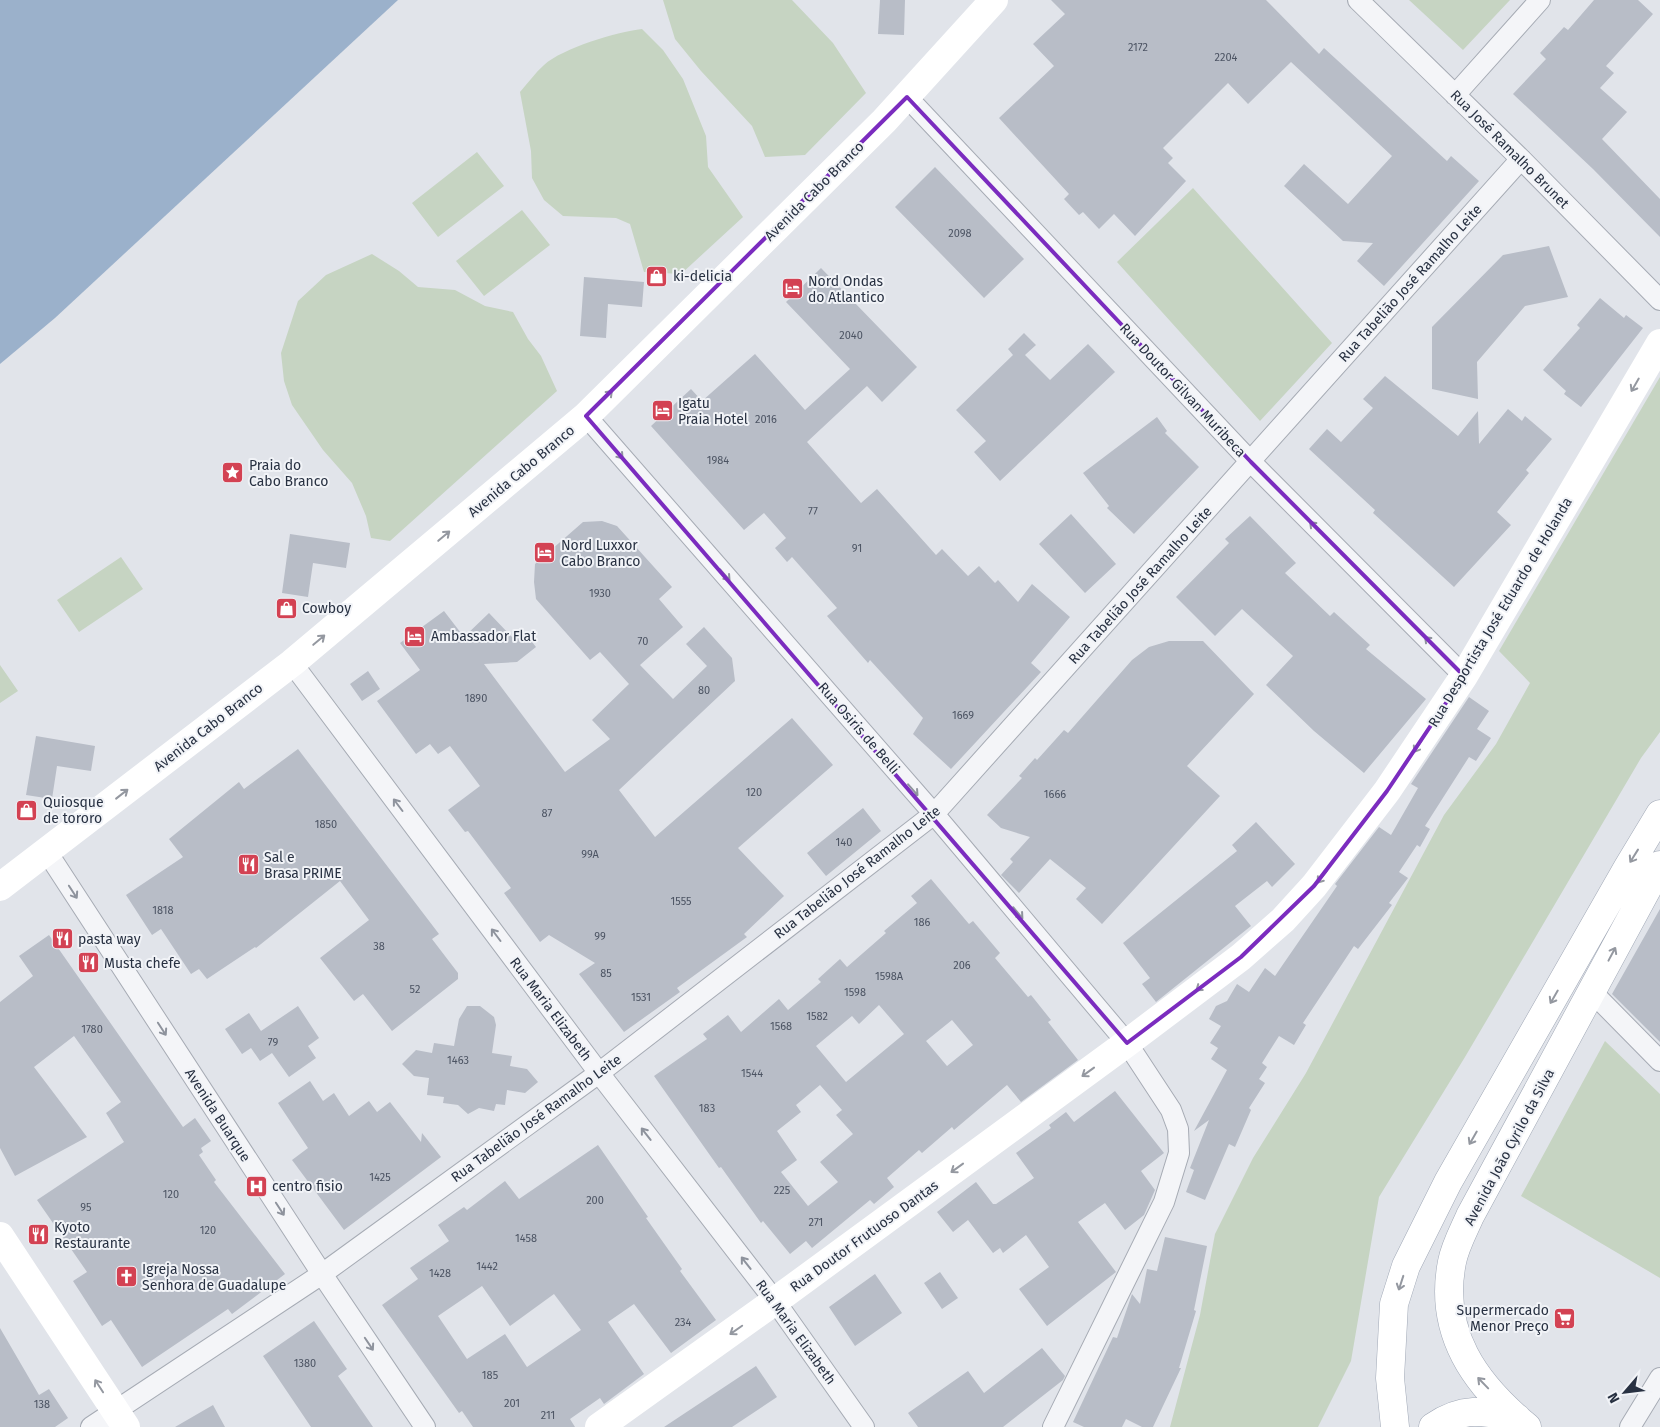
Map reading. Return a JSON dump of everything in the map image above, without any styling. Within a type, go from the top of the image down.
[{"type":"main road","name":"Avenida Cabo Branco","points":[[0,887],[292,663],[586,416],[907,97],[994,0]]},
{"type":"main road","name":"Rua Desportista José Eduardo de Holanda","points":[[1127,1043],[1241,957],[1283,920],[1314,886],[1387,792],[1464,676],[1660,343]]},
{"type":"main road","points":[[1395,1427],[1390,1378],[1394,1304],[1406,1266],[1448,1182],[1660,814]]},
{"type":"main road","name":"Avenida João Cyrilo da Silva","points":[[1522,1423],[1474,1374],[1458,1343],[1448,1299],[1452,1260],[1470,1216],[1660,865]]},
{"type":"main road","name":"Rua Doutor Frutuoso Dantas","points":[[599,1427],[775,1301],[1127,1043]]},
{"type":"main road","points":[[0,1236],[121,1419]]},
{"type":"main road","points":[[1433,1427],[1449,1418],[1482,1411],[1522,1423]]},
{"type":"street","name":"Rua José Ramalho Brunet","points":[[1358,0],[1521,159],[1660,300]]},
{"type":"street","points":[[1455,95],[1540,0]]},
{"type":"street","name":"Rua Doutor Gilvan Muribeca","points":[[907,97],[1251,462],[1464,676]]},
{"type":"street","name":"Rua Tabelião José Ramalho Leite","points":[[91,1427],[121,1419],[599,1073],[934,814],[1521,159]]},
{"type":"street","name":"Rua Osiris de Belli","points":[[586,416],[934,814],[1127,1043]]},
{"type":"street","name":"Rua Maria Elizabeth","points":[[292,663],[599,1073],[775,1301],[864,1427]]},
{"type":"street","name":"Avenida Buarque","points":[[47,852],[322,1274],[425,1427]]},
{"type":"street","points":[[1592,992],[1660,1061]]},
{"type":"street","points":[[1053,1427],[1164,1202],[1179,1153],[1178,1129],[1171,1110],[1127,1043]]},
{"type":"street","points":[[1630,1427],[1660,1378]]},
{"type":"highlighted area","points":[[907,97],[1251,462],[1464,676],[1387,791],[1314,886],[1241,957],[1127,1043],[586,416]]},
{"type":"green space","points":[[663,0],[792,0],[833,43],[866,93],[805,155],[765,157],[752,126],[701,71],[675,39]]},
{"type":"green space","points":[[1409,0],[1510,0],[1463,50]]},
{"type":"green space","points":[[642,29],[663,50],[683,79],[706,136],[708,167],[743,217],[681,274],[644,272],[630,224],[616,218],[563,216],[544,200],[532,178],[531,151],[520,92],[544,65],[564,53],[605,37]]},
{"type":"green space","points":[[477,152],[504,186],[438,237],[412,203]]},
{"type":"green space","points":[[1193,188],[1332,343],[1260,421],[1117,262]]},
{"type":"green space","points":[[522,210],[550,245],[484,296],[456,261]]},
{"type":"green space","points":[[372,254],[399,271],[418,287],[455,290],[485,306],[513,312],[528,339],[541,356],[557,391],[390,541],[371,538],[366,516],[352,483],[323,450],[292,405],[284,381],[281,353],[298,301],[326,275]]},
{"type":"green space","points":[[1660,377],[1660,732],[1641,758],[1465,1057],[1379,1197],[1351,1361],[1318,1427],[1170,1427],[1200,1315],[1215,1234],[1253,1158],[1306,1073],[1444,815],[1496,744],[1530,683],[1499,651]]},
{"type":"green space","points":[[121,557],[143,589],[79,632],[57,600]]},
{"type":"green space","points":[[0,665],[18,691],[0,703]]},
{"type":"green space","points":[[1605,1041],[1660,1094],[1660,1278],[1521,1196]]},
{"type":"water","points":[[0,0],[398,0],[55,318],[0,364]]},
{"type":"building","points":[[880,0],[905,0],[904,35],[878,34]]},
{"type":"building","points":[[1051,0],[1266,0],[1319,54],[1324,48],[1447,161],[1451,156],[1479,181],[1384,286],[1357,261],[1373,243],[1343,241],[1284,186],[1304,164],[1348,204],[1392,156],[1291,62],[1248,104],[1228,83],[1163,148],[1173,158],[1168,163],[1186,181],[1135,236],[1114,214],[1099,229],[1083,212],[1079,215],[1064,199],[1069,194],[999,118],[1054,66],[1033,44],[1065,14]]},
{"type":"building","points":[[1594,0],[1638,0],[1653,14],[1606,66],[1614,73],[1600,88],[1627,112],[1602,139],[1660,199],[1660,237],[1593,169],[1513,94],[1546,59],[1540,53],[1564,27],[1568,30]]},
{"type":"building","points":[[935,167],[1024,259],[984,298],[895,207]]},
{"type":"building","points":[[1549,246],[1568,297],[1525,306],[1477,362],[1478,399],[1432,389],[1432,327],[1503,255]]},
{"type":"building","points":[[821,268],[917,367],[882,402],[867,386],[807,442],[861,503],[877,489],[936,555],[942,549],[968,576],[979,566],[995,583],[998,580],[1018,602],[1032,584],[1070,617],[1031,663],[1041,672],[951,769],[913,734],[923,718],[870,660],[868,663],[827,616],[837,608],[792,557],[787,562],[775,548],[786,538],[764,513],[744,530],[651,426],[691,389],[702,401],[755,354],[805,410],[850,369],[786,302]]},
{"type":"building","points":[[584,277],[644,282],[642,307],[608,304],[606,338],[580,336]]},
{"type":"building","points":[[1600,298],[1624,318],[1626,315],[1643,328],[1581,407],[1564,394],[1566,391],[1543,370],[1580,328],[1577,325]]},
{"type":"building","points":[[1024,333],[1036,345],[1025,355],[1050,380],[1088,344],[1115,372],[1000,481],[974,452],[986,441],[956,410],[1013,355],[1008,349]]},
{"type":"building","points":[[1385,376],[1458,436],[1478,411],[1479,444],[1508,409],[1522,421],[1525,416],[1552,439],[1526,470],[1529,473],[1497,512],[1511,525],[1454,587],[1373,513],[1375,510],[1309,449],[1327,429],[1341,442],[1373,408],[1363,399]]},
{"type":"building","points":[[1157,417],[1167,431],[1165,433],[1199,467],[1134,534],[1107,508],[1109,506],[1083,473]]},
{"type":"building","points":[[1071,514],[1116,564],[1085,593],[1039,544]]},
{"type":"building","points":[[1250,516],[1296,563],[1285,573],[1330,616],[1334,612],[1370,645],[1366,649],[1426,699],[1364,773],[1314,731],[1266,685],[1293,656],[1242,609],[1215,636],[1176,597],[1229,543],[1225,539]]},
{"type":"building","points":[[602,521],[617,526],[672,587],[659,599],[683,627],[640,665],[673,699],[707,666],[686,644],[704,627],[732,658],[735,681],[619,790],[655,837],[792,718],[833,765],[738,848],[784,896],[744,934],[747,937],[677,988],[680,992],[624,1032],[579,974],[595,963],[549,935],[540,942],[504,893],[511,888],[468,831],[465,832],[448,810],[480,786],[450,746],[438,754],[430,744],[416,754],[377,701],[420,670],[400,643],[444,611],[464,637],[489,613],[512,637],[522,629],[536,647],[517,662],[484,664],[565,772],[610,739],[592,720],[629,684],[600,652],[590,660],[536,599],[534,582],[535,564],[583,522]]},
{"type":"building","points":[[290,534],[350,543],[346,568],[313,563],[308,597],[282,593]]},
{"type":"building","points":[[1169,641],[1203,641],[1254,694],[1187,766],[1220,796],[1102,924],[1076,899],[1086,888],[1050,859],[1019,893],[1001,875],[1013,862],[1010,859],[1030,837],[1001,828],[987,815],[1022,778],[1019,776],[1035,758],[1037,760],[1064,730],[1068,733],[1132,660],[1149,647]]},
{"type":"building","points":[[368,671],[380,689],[362,701],[350,684]]},
{"type":"building","points":[[1469,697],[1489,711],[1477,729],[1491,738],[1476,761],[1469,757],[1425,826],[1430,829],[1420,847],[1417,845],[1399,872],[1408,878],[1389,903],[1392,905],[1358,949],[1354,946],[1303,1023],[1306,1025],[1294,1045],[1279,1036],[1262,1063],[1267,1067],[1259,1079],[1265,1083],[1249,1108],[1251,1110],[1235,1147],[1229,1144],[1205,1200],[1186,1192],[1194,1170],[1190,1168],[1209,1120],[1194,1131],[1227,1070],[1211,1059],[1218,1048],[1210,1043],[1221,1026],[1209,1019],[1216,1006],[1227,1001],[1237,984],[1249,992],[1265,968],[1275,976],[1337,886],[1335,884],[1379,827],[1391,835],[1418,788],[1411,784]]},
{"type":"building","points":[[36,736],[95,746],[91,771],[57,766],[52,799],[26,795]]},
{"type":"building","points":[[298,749],[439,934],[432,939],[458,973],[458,979],[392,1031],[363,994],[354,1001],[320,958],[369,920],[340,881],[256,948],[207,979],[199,969],[191,974],[161,929],[152,935],[126,895],[183,857],[169,839],[239,782],[244,789]]},
{"type":"building","points":[[863,808],[881,831],[826,876],[807,853]]},
{"type":"building","points":[[1256,822],[1295,864],[1272,887],[1267,881],[1235,906],[1251,926],[1156,1002],[1142,984],[1150,978],[1123,943],[1237,851],[1232,845]]},
{"type":"building","points":[[931,879],[969,924],[973,921],[1000,953],[995,958],[1028,997],[1031,995],[1051,1020],[1048,1022],[1078,1060],[1021,1102],[1007,1085],[954,1130],[952,1127],[922,1153],[919,1150],[887,1178],[894,1187],[874,1204],[870,1200],[812,1248],[806,1241],[790,1254],[763,1221],[761,1223],[721,1167],[719,1168],[654,1076],[707,1039],[703,1034],[728,1015],[741,1032],[779,999],[788,1010],[821,982],[818,979],[840,959],[847,967],[886,933],[884,931],[917,903],[911,896]],"holes":[[[879,1005],[904,1034],[846,1082],[816,1046],[852,1016],[859,1024]],[[952,1020],[973,1045],[947,1066],[926,1041]],[[820,1085],[842,1110],[836,1115],[853,1134],[820,1162],[838,1182],[808,1206],[781,1172],[797,1160],[777,1131],[801,1112],[796,1105]]]},
{"type":"building","points":[[1660,909],[1660,1042],[1612,994]]},
{"type":"building","points":[[49,935],[183,1127],[195,1118],[211,1141],[201,1148],[203,1152],[199,1155],[216,1180],[214,1182],[285,1274],[232,1314],[228,1309],[142,1367],[111,1320],[102,1326],[73,1281],[87,1272],[37,1200],[124,1142],[106,1113],[121,1102],[74,1036],[34,1067],[87,1137],[15,1176],[0,1148],[0,1002],[33,976],[19,956]]},
{"type":"building","points":[[298,1006],[319,1038],[308,1046],[316,1058],[289,1077],[272,1053],[260,1061],[251,1048],[242,1054],[225,1029],[249,1013],[261,1031]]},
{"type":"building","points":[[467,1006],[480,1006],[494,1017],[496,1025],[492,1053],[512,1056],[510,1066],[527,1069],[538,1082],[525,1093],[507,1090],[505,1105],[496,1104],[494,1111],[479,1108],[468,1114],[458,1105],[443,1103],[444,1097],[427,1095],[429,1078],[414,1076],[402,1064],[416,1050],[432,1053],[434,1043],[454,1046],[459,1019]]},
{"type":"building","points":[[310,1081],[323,1101],[334,1093],[349,1116],[369,1101],[377,1112],[390,1102],[421,1142],[422,1133],[441,1157],[344,1230],[292,1160],[308,1148],[278,1103]]},
{"type":"building","points":[[1115,1091],[1164,1153],[1141,1171],[1155,1190],[1144,1215],[1125,1230],[1105,1203],[1078,1222],[1116,1272],[1047,1326],[1019,1289],[1049,1267],[1026,1235],[1003,1253],[1000,1248],[993,1253],[968,1220],[953,1232],[937,1212],[976,1182],[993,1204],[996,1204],[1034,1178],[1016,1153],[1051,1128],[1049,1125],[1066,1112],[1074,1122]]},
{"type":"building","points":[[598,1145],[682,1269],[680,1271],[716,1320],[671,1353],[634,1304],[608,1322],[644,1374],[604,1404],[600,1398],[570,1419],[575,1427],[473,1427],[462,1411],[459,1413],[382,1305],[418,1279],[410,1268],[449,1241],[438,1225],[464,1207],[467,1210],[505,1181],[519,1199]],"holes":[[[482,1286],[510,1326],[554,1294],[581,1330],[527,1367],[505,1334],[467,1359],[438,1316]]]},
{"type":"building","points":[[1165,1237],[1207,1246],[1194,1310],[1196,1311],[1179,1368],[1181,1368],[1153,1427],[1142,1427],[1126,1419],[1122,1427],[1084,1427],[1073,1422],[1113,1337],[1117,1338],[1132,1294],[1140,1304],[1147,1269],[1157,1271]]},
{"type":"building","points":[[940,1272],[958,1298],[942,1309],[924,1283]]},
{"type":"building","points":[[875,1274],[902,1313],[855,1346],[829,1307]]},
{"type":"building","points":[[314,1321],[347,1369],[338,1376],[373,1427],[311,1427],[263,1356]]},
{"type":"building","points":[[0,1328],[39,1395],[49,1389],[68,1418],[55,1427],[0,1427]]},
{"type":"building","points":[[1042,1348],[1065,1376],[1063,1380],[1003,1427],[918,1427],[908,1413],[968,1371],[984,1393]]},
{"type":"building","points":[[756,1366],[777,1397],[732,1427],[664,1427]]},
{"type":"building","points":[[213,1405],[225,1427],[175,1427]]},
{"type":"place","name":"ki-delicia","points":[[657,276]]},
{"type":"place","name":"Nord Ondas do Atlantico","points":[[792,289]]},
{"type":"place","name":"Igatu Praia Hotel","points":[[662,411]]},
{"type":"place","name":"Praia do Cabo Branco","points":[[233,473]]},
{"type":"place","name":"Nord Luxxor Cabo Branco","points":[[545,553]]},
{"type":"place","name":"Cowboy","points":[[286,608]]},
{"type":"place","name":"Ambassador Flat","points":[[415,636]]},
{"type":"place","name":"Quiosque de tororo","points":[[27,810]]},
{"type":"place","name":"Sal e Brasa PRIME","points":[[248,865]]},
{"type":"place","name":"pasta way","points":[[62,939]]},
{"type":"place","name":"Musta chefe","points":[[88,963]]},
{"type":"place","name":"centro fisio","points":[[256,1186]]},
{"type":"place","name":"Kyoto Restaurante","points":[[38,1235]]},
{"type":"place","name":"Igreja Nossa Senhora de Guadalupe","points":[[126,1277]]},
{"type":"place","name":"Supermercado Menor Preço","points":[[1565,1318]]}]
